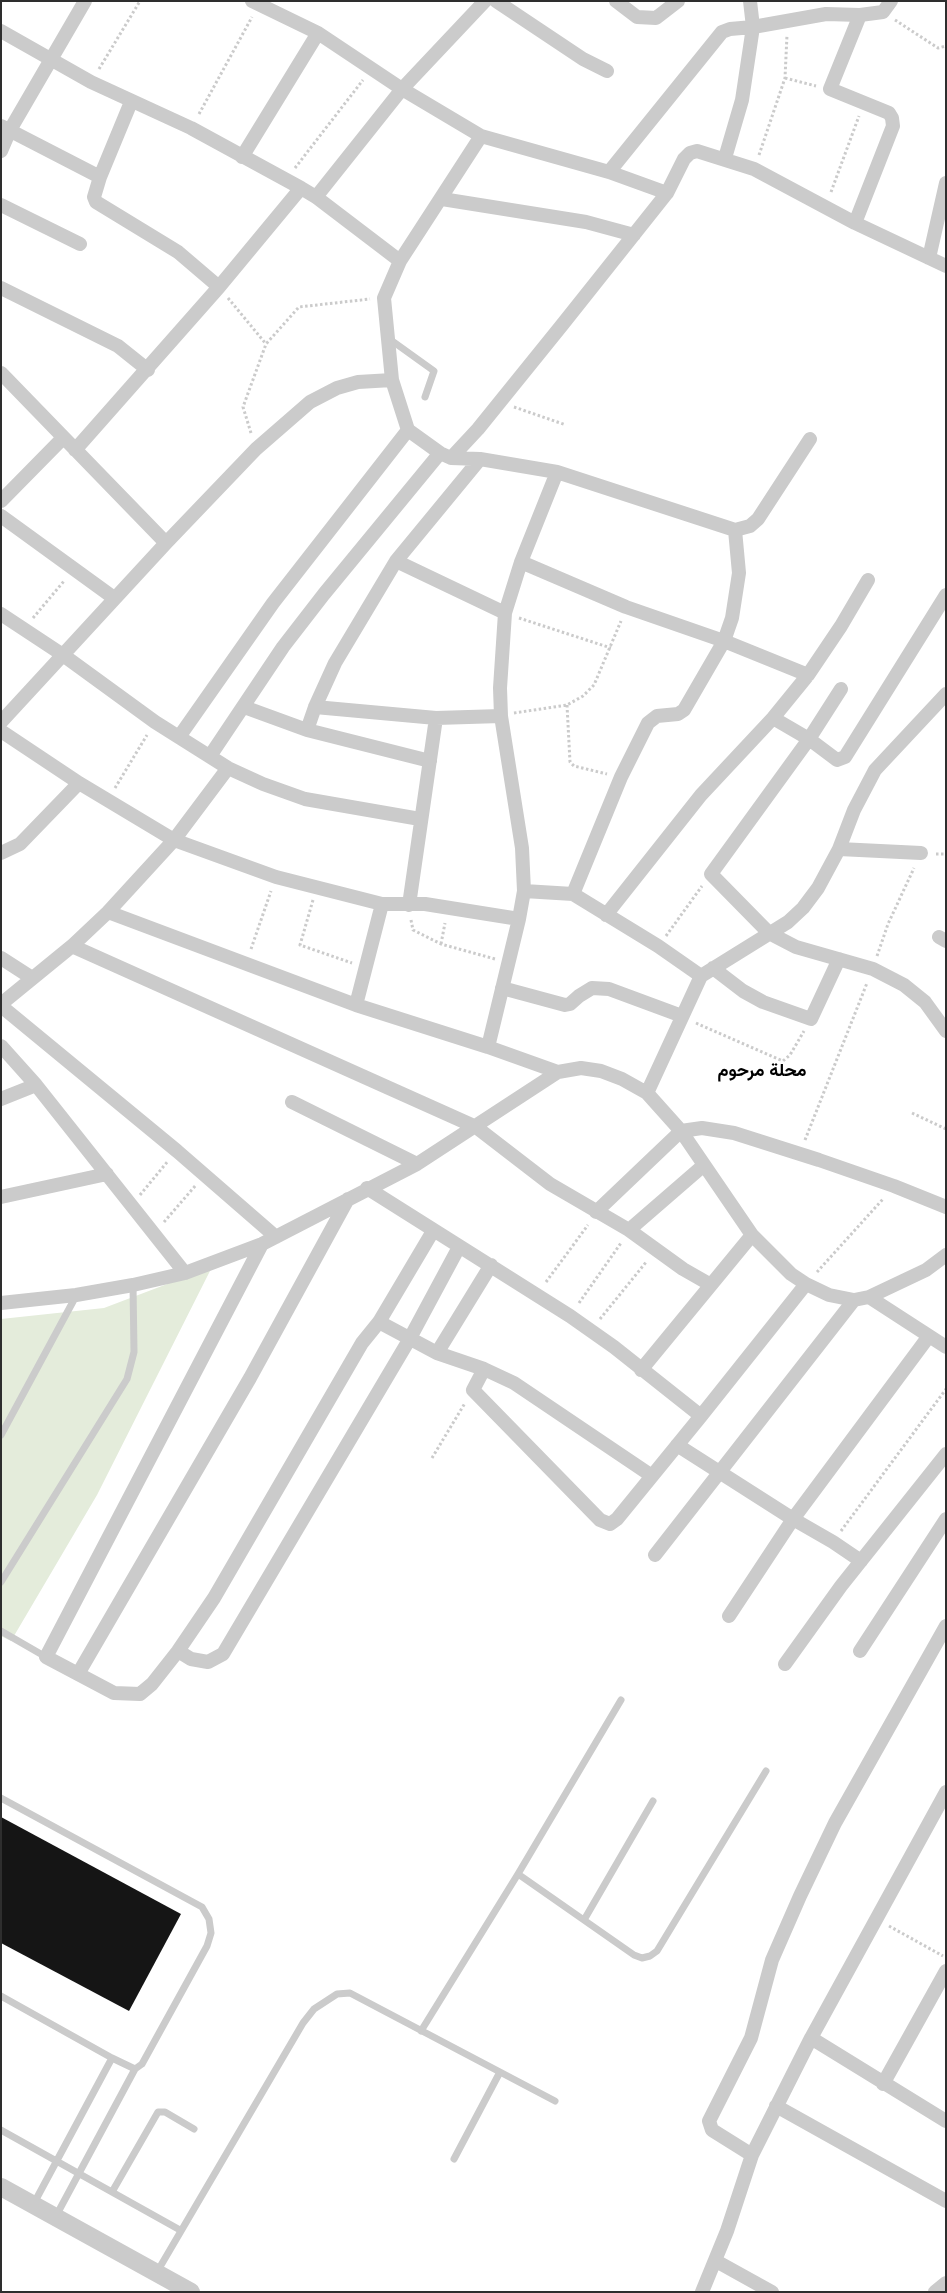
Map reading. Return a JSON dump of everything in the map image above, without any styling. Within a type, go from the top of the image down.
[{"type":"street","points":[[1,151],[6,128],[51,60],[86,1]]},
{"type":"street","points":[[316,197],[402,89],[486,1]]},
{"type":"street","points":[[496,1],[583,59],[608,71]]},
{"type":"street","points":[[616,1],[638,17],[656,18],[678,1]]},
{"type":"street","points":[[725,158],[742,100],[753,27],[750,1]]},
{"type":"street","points":[[255,3],[318,33],[372,67],[402,89],[481,136],[609,172],[666,193]]},
{"type":"street","points":[[609,172],[712,41],[722,32],[730,28],[753,27],[826,14],[860,15],[887,6]]},
{"type":"street","points":[[856,223],[893,126],[889,113],[830,89],[860,15]]},
{"type":"street","points":[[1,31],[91,82],[191,128],[316,197],[400,261]]},
{"type":"street","points":[[242,157],[318,33]]},
{"type":"street","points":[[132,102],[100,178],[94,197],[96,202],[178,252],[219,287]]},
{"type":"street","points":[[6,128],[100,178]]},
{"type":"street","points":[[481,136],[442,199],[400,261],[384,298],[392,380],[408,430],[445,456],[480,459],[557,472],[735,530],[750,526],[758,519],[810,439]]},
{"type":"street","points":[[210,756],[284,647],[324,594],[445,456],[500,402],[634,235],[666,193],[684,159],[690,153],[697,151],[725,158],[754,169],[856,223],[946,266]]},
{"type":"street","points":[[929,258],[946,183]]},
{"type":"street","points":[[75,450],[148,370],[300,188]]},
{"type":"street","points":[[442,199],[586,222],[634,235]]},
{"type":"street","points":[[1,204],[80,244]]},
{"type":"street","points":[[2,289],[118,346],[148,370]]},
{"type":"street","points":[[1,373],[166,543]]},
{"type":"street","points":[[1,722],[114,598],[256,449],[310,402],[337,388],[358,382],[392,380]]},
{"type":"street","points":[[178,737],[273,604],[408,430]]},
{"type":"street","points":[[1,501],[63,438]]},
{"type":"street","points":[[307,730],[315,707],[336,663],[396,561],[480,459]]},
{"type":"street","points":[[488,1047],[524,891],[522,848],[500,716],[505,613],[521,562],[557,472]]},
{"type":"street","points":[[1,516],[114,598]]},
{"type":"street","points":[[573,894],[621,777],[648,722],[657,716],[678,714],[684,710],[724,641],[732,618],[739,572],[735,530]]},
{"type":"street","points":[[396,561],[505,613]]},
{"type":"street","points":[[521,562],[626,607],[724,641],[808,674]]},
{"type":"street","points":[[606,915],[701,796],[773,718],[808,674],[841,626],[868,580]]},
{"type":"street","points":[[773,718],[809,739],[837,760],[845,757],[946,595]]},
{"type":"street","points":[[1,614],[64,654],[155,722],[228,768],[269,786],[306,798],[420,819]]},
{"type":"street","points":[[841,690],[809,739],[711,874],[769,933],[796,948],[873,969],[904,985],[925,1002],[946,1031]]},
{"type":"street","points":[[647,1093],[682,1016],[707,972],[788,922],[803,908],[818,888],[839,849],[854,810],[875,770],[946,694]]},
{"type":"street","points":[[244,707],[307,730],[430,761]]},
{"type":"street","points":[[315,707],[436,718],[500,716]]},
{"type":"street","points":[[409,905],[436,718]]},
{"type":"street","points":[[1,731],[79,782],[174,840],[276,876],[382,904],[425,904],[519,919]]},
{"type":"street","points":[[228,768],[174,840],[108,912],[72,946],[1,1005],[177,1151],[276,1237]]},
{"type":"street","points":[[1,853],[20,844],[79,782]]},
{"type":"street","points":[[839,849],[921,853]]},
{"type":"street","points":[[524,891],[573,894],[658,946],[763,1002],[812,1019],[840,959]]},
{"type":"street","points":[[356,1004],[382,904]]},
{"type":"street","points":[[108,912],[356,1004],[558,1072]]},
{"type":"street","points":[[72,946],[115,968],[476,1127],[550,1184],[629,1230],[683,1269],[711,1285]]},
{"type":"street","points":[[1,958],[32,978]]},
{"type":"street","points":[[502,988],[565,1005],[570,1004],[592,988],[608,989],[682,1016]]},
{"type":"street","points":[[1,1046],[36,1085],[185,1273]]},
{"type":"street","points":[[1,1303],[76,1295],[185,1273],[262,1244],[348,1200],[367,1188],[417,1164],[558,1072],[581,1068],[601,1070],[647,1093],[681,1131],[752,1235],[791,1274],[806,1284],[829,1295],[854,1300],[870,1297],[926,1270],[946,1255]]},
{"type":"street","points":[[1,1099],[36,1085]]},
{"type":"street","points":[[292,1102],[417,1164]]},
{"type":"street","points":[[596,1212],[681,1131],[713,1128],[894,1186],[946,1207]]},
{"type":"street","points":[[629,1230],[704,1164]]},
{"type":"street","points":[[1,1197],[106,1174]]},
{"type":"street","points":[[367,1188],[433,1232],[491,1265],[570,1316],[701,1416]]},
{"type":"street","points":[[78,1674],[250,1378],[348,1200]]},
{"type":"street","points":[[262,1244],[46,1656],[114,1693],[140,1694],[152,1684],[178,1651],[214,1598],[362,1343],[380,1322],[433,1232]]},
{"type":"street","points":[[642,1370],[752,1235]]},
{"type":"street","points":[[178,1651],[191,1659],[208,1662],[223,1654],[409,1340],[459,1248]]},
{"type":"street","points":[[438,1353],[491,1265]]},
{"type":"street","points":[[484,1369],[473,1390],[604,1524],[614,1523],[806,1284]]},
{"type":"street","points":[[870,1297],[946,1347]]},
{"type":"street","points":[[655,1555],[854,1300]]},
{"type":"street","points":[[380,1322],[409,1340],[438,1353],[484,1369],[514,1383],[652,1476]]},
{"type":"street","points":[[729,1616],[793,1519],[929,1336]]},
{"type":"street","points":[[677,1445],[861,1561]]},
{"type":"street","points":[[785,1664],[861,1561],[946,1454]]},
{"type":"street","points":[[860,1651],[946,1519]]},
{"type":"street","points":[[752,2155],[712,2130],[709,2121],[751,2038],[772,1960],[800,1896],[835,1823],[946,1626]]},
{"type":"street","points":[[702,2292],[716,2261],[752,2155],[811,2038],[946,1792]]},
{"type":"street","points":[[884,2084],[946,1971]]},
{"type":"street","points":[[811,2038],[946,2121]]},
{"type":"street","points":[[776,2106],[946,2201]]},
{"type":"street","points":[[1,2187],[192,2292]]},
{"type":"street","points":[[716,2261],[772,2292]]},
{"type":"street","points":[[935,2292],[946,2284]]},
{"type":"lane","points":[[388,338],[434,371],[425,397]]},
{"type":"lane","points":[[1,1582],[128,1379],[134,1352],[133,1284]]},
{"type":"lane","points":[[1,1435],[76,1295]]},
{"type":"lane","points":[[1,1631],[46,1656]]},
{"type":"lane","points":[[421,2031],[518,1874],[621,1700]]},
{"type":"lane","points":[[518,1874],[634,1955],[642,1958],[650,1956],[657,1951],[766,1771]]},
{"type":"lane","points":[[1,1798],[202,1907],[209,1919],[211,1933],[207,1946],[142,2064],[136,2068],[55,2217]]},
{"type":"lane","points":[[584,1920],[653,1801]]},
{"type":"lane","points":[[156,2273],[270,2075],[303,2024],[314,2009],[337,1994],[350,1993],[555,2101]]},
{"type":"lane","points":[[1,1996],[112,2058],[136,2068]]},
{"type":"lane","points":[[33,2205],[112,2058]]},
{"type":"lane","points":[[454,2159],[500,2072]]},
{"type":"lane","points":[[112,2192],[158,2112],[165,2112],[194,2129]]},
{"type":"lane","points":[[1,2130],[180,2230]]},
{"type":"path","points":[[91,82],[140,1]]},
{"type":"path","points":[[191,128],[255,3]]},
{"type":"path","points":[[887,6],[938,48],[946,46]]},
{"type":"path","points":[[754,169],[785,78],[787,21]]},
{"type":"path","points":[[286,180],[372,67]]},
{"type":"path","points":[[785,78],[830,89]]},
{"type":"path","points":[[826,206],[864,104]]},
{"type":"path","points":[[219,287],[266,344]]},
{"type":"path","points":[[256,449],[243,407],[266,344],[299,307],[384,298]]},
{"type":"path","points":[[500,402],[566,426]]},
{"type":"path","points":[[25,628],[74,569]]},
{"type":"path","points":[[500,716],[567,705],[583,696],[594,685],[611,648],[626,607]]},
{"type":"path","points":[[505,613],[611,648]]},
{"type":"path","points":[[567,705],[570,762],[574,766],[621,777]]},
{"type":"path","points":[[108,800],[155,722]]},
{"type":"path","points":[[799,1154],[873,969],[888,924],[921,853]]},
{"type":"path","points":[[658,946],[711,874]]},
{"type":"path","points":[[246,963],[276,876]]},
{"type":"path","points":[[317,888],[300,945],[365,968]]},
{"type":"path","points":[[409,905],[413,930],[441,944],[508,963]]},
{"type":"path","points":[[441,944],[447,907]]},
{"type":"path","points":[[682,1016],[783,1061],[790,1055],[812,1019]]},
{"type":"path","points":[[912,1113],[946,1129]]},
{"type":"path","points":[[132,1206],[177,1151]]},
{"type":"path","points":[[154,1234],[204,1176]]},
{"type":"path","points":[[806,1284],[894,1186]]},
{"type":"path","points":[[536,1295],[596,1212]]},
{"type":"path","points":[[570,1316],[629,1230]]},
{"type":"path","points":[[590,1331],[656,1249]]},
{"type":"path","points":[[833,1542],[946,1389]]},
{"type":"path","points":[[432,1458],[473,1390]]},
{"type":"path","points":[[877,1918],[908,1938],[946,1957]]},
{"type":"green space","points":[[212,1267],[97,1495],[11,1641],[1,1636],[1,1319],[104,1308]]},
{"type":"building","points":[[1,1817],[181,1914],[129,2011],[1,1943]]},
{"type":"district","name":"محلة مرحوم","points":[[762,1071]]}]
